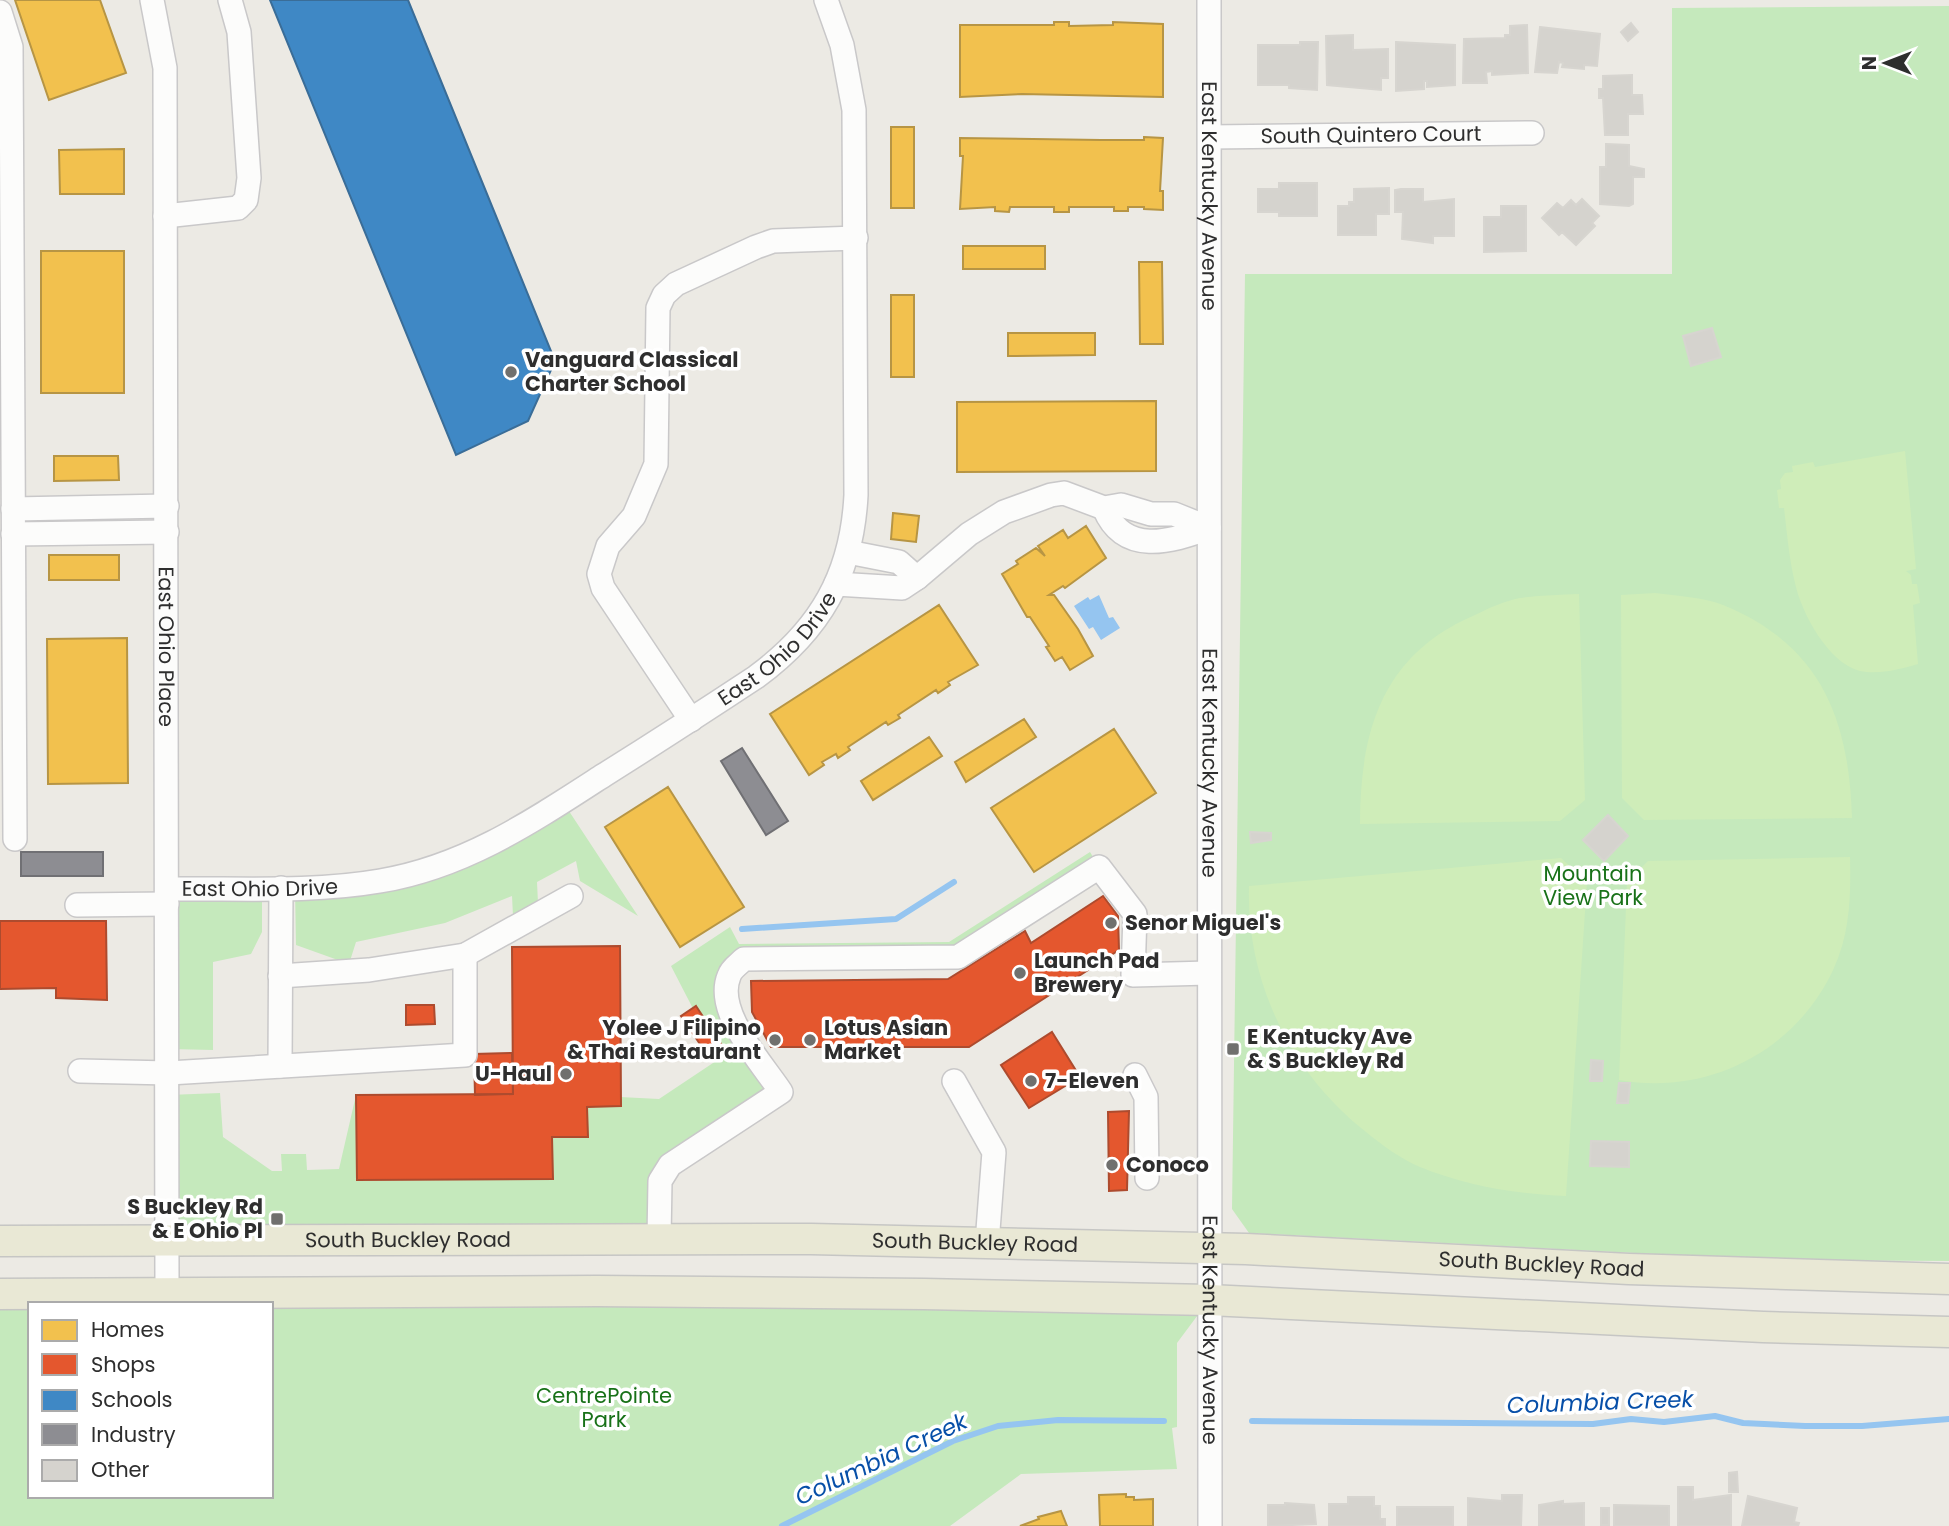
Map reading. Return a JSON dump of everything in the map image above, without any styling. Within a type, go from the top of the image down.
[{"type":"main road","name":"South Buckley Road","points":[[0,1241],[659,1239],[987,1243],[1209,1248],[1655,1270],[1949,1279]]},
{"type":"main road","points":[[0,1294],[610,1291],[1209,1300],[1763,1327],[1949,1332]]},
{"type":"street","name":"East Ohio Place","points":[[152,0],[164,68],[169,1073],[167,1293]]},
{"type":"street","points":[[165,216],[238,208],[246,200],[249,178],[239,32],[230,0]]},
{"type":"street","name":"East Ohio Drive","points":[[78,905],[381,881],[458,859],[524,827],[691,720],[784,657],[808,632],[836,584],[848,552],[856,495],[854,110],[849,72],[826,0]]},
{"type":"street","name":"East Kentucky Avenue","points":[[1209,0],[1210,1526]]},
{"type":"street","points":[[0,12],[10,47],[6,387],[13,534],[7,646],[15,839]]},
{"type":"street","name":"South Quintero Court","points":[[1210,137],[1532,133]]},
{"type":"street","points":[[691,720],[603,589],[599,574],[608,547],[634,516],[656,464],[658,308],[664,295],[676,284],[756,247],[773,241],[856,238]]},
{"type":"street","points":[[836,584],[902,588],[969,534],[1027,502],[1064,494],[1104,508],[1121,505],[1151,514],[1174,514],[1209,528]]},
{"type":"street","points":[[13,509],[167,506]]},
{"type":"street","points":[[86,508],[86,533]]},
{"type":"street","points":[[13,534],[167,532]]},
{"type":"street","points":[[848,552],[899,562],[917,578]]},
{"type":"street","points":[[659,1239],[660,1181],[670,1165],[781,1092],[728,1013],[725,994],[729,973],[744,960],[957,957],[1099,867],[1135,914],[1133,975],[1209,972]]},
{"type":"street","points":[[280,1066],[281,888]]},
{"type":"street","points":[[280,976],[369,970],[465,955],[571,896]]},
{"type":"street","points":[[80,1071],[169,1073],[465,1055],[465,955]]},
{"type":"street","points":[[1135,1075],[1146,1097],[1147,1178]]},
{"type":"street","points":[[954,1082],[994,1152],[987,1243]]},
{"type":"green space","name":"Mountain View Park","points":[[1949,6],[1949,1261],[1770,1260],[1249,1233],[1232,1209],[1245,274],[1672,274],[1672,8]]},
{"type":"green space","points":[[1905,451],[1916,569],[1906,571],[1911,575],[1912,584],[1917,584],[1920,603],[1913,605],[1918,664],[1882,672],[1860,671],[1837,658],[1827,647],[1803,608],[1793,574],[1784,508],[1779,508],[1777,490],[1781,489],[1780,480],[1785,473],[1793,472],[1792,466],[1813,462],[1815,467]]},
{"type":"green space","points":[[1655,593],[1698,598],[1723,605],[1757,622],[1784,641],[1806,664],[1823,689],[1836,718],[1850,782],[1852,818],[1644,820],[1622,798],[1621,595]]},
{"type":"green space","points":[[1579,594],[1585,800],[1560,821],[1360,824],[1365,757],[1372,727],[1383,699],[1398,673],[1418,651],[1444,631],[1480,612],[1514,599]]},
{"type":"green space","points":[[563,802],[638,916],[580,881],[576,861],[537,882],[538,903],[513,916],[512,896],[445,923],[356,942],[349,964],[296,945],[295,888],[381,881]]},
{"type":"green space","points":[[1090,852],[1099,867],[958,957],[744,960],[725,994],[781,1092],[670,1165],[659,1239],[167,1240],[168,1095],[220,1093],[223,1137],[272,1171],[282,1171],[281,1154],[306,1154],[307,1170],[339,1169],[356,1095],[357,1180],[552,1179],[552,1137],[587,1136],[587,1107],[620,1106],[620,1097],[659,1099],[719,1059],[671,966],[730,927],[739,944],[949,942]]},
{"type":"green space","points":[[1850,857],[1848,914],[1839,955],[1818,997],[1797,1023],[1773,1044],[1746,1061],[1716,1073],[1685,1081],[1652,1083],[1619,1080],[1627,882],[1648,861]]},
{"type":"green space","points":[[1561,858],[1587,882],[1566,1196],[1492,1188],[1438,1174],[1413,1164],[1379,1142],[1339,1108],[1295,1054],[1278,1023],[1255,957],[1249,886]]},
{"type":"green space","points":[[262,888],[262,932],[251,954],[213,962],[213,1050],[169,1049],[167,889]]},
{"type":"green space","name":"CentrePointe Park","points":[[0,1294],[1209,1300],[1177,1343],[1177,1427],[1172,1428],[1177,1469],[1021,1474],[950,1526],[0,1526]]},
{"type":"water","points":[[1099,595],[1109,618],[1113,617],[1120,628],[1101,640],[1093,627],[1089,629],[1074,606],[1088,597],[1090,600]]},
{"type":"building: Homes","points":[[15,0],[100,0],[126,73],[49,100]]},
{"type":"building: Homes","points":[[1054,22],[1069,22],[1069,26],[1113,25],[1113,22],[1163,24],[1163,97],[1022,94],[960,97],[960,25],[1054,25]]},
{"type":"building: Homes","points":[[891,127],[914,127],[914,208],[891,208]]},
{"type":"building: Homes","points":[[1144,137],[1163,138],[1160,191],[1163,191],[1163,210],[1144,207],[1128,207],[1128,211],[1114,211],[1114,207],[1069,207],[1069,212],[1054,212],[1054,207],[1010,207],[1009,212],[995,211],[995,207],[960,209],[963,156],[960,156],[960,138],[1144,140]]},
{"type":"building: Homes","points":[[124,149],[124,194],[60,194],[59,150]]},
{"type":"building: Homes","points":[[963,246],[1045,246],[1045,269],[963,269]]},
{"type":"building: Homes","points":[[41,251],[124,251],[124,393],[41,393]]},
{"type":"building: Homes","points":[[1139,262],[1162,262],[1163,344],[1140,344]]},
{"type":"building: Homes","points":[[891,295],[914,295],[914,377],[891,377]]},
{"type":"building: Homes","points":[[1008,333],[1095,333],[1095,355],[1008,356]]},
{"type":"building: Homes","points":[[1156,401],[1156,471],[957,472],[957,402]]},
{"type":"building: Homes","points":[[54,456],[118,456],[119,480],[54,481]]},
{"type":"building: Homes","points":[[893,513],[919,516],[916,542],[891,539]]},
{"type":"building: Homes","points":[[1086,526],[1106,558],[1065,588],[1063,586],[1049,595],[1054,595],[1093,656],[1070,670],[1062,657],[1055,661],[1046,647],[1049,646],[1030,617],[1027,617],[1002,574],[1036,548],[1045,556],[1038,546],[1063,530],[1068,538]]},
{"type":"building: Homes","points":[[49,555],[119,555],[119,580],[49,580]]},
{"type":"building: Homes","points":[[939,605],[978,665],[948,682],[950,685],[938,693],[936,690],[898,715],[900,718],[888,725],[886,722],[848,747],[850,750],[838,758],[836,754],[822,762],[824,765],[809,775],[770,714]]},
{"type":"building: Homes","points":[[127,638],[128,783],[48,784],[47,639]]},
{"type":"building: Homes","points":[[1024,719],[1036,737],[966,782],[955,762]]},
{"type":"building: Homes","points":[[1114,729],[1156,793],[1034,872],[991,808]]},
{"type":"building: Homes","points":[[929,737],[942,756],[873,800],[861,781]]},
{"type":"building: Homes","points":[[668,787],[744,907],[680,947],[605,827]]},
{"type":"building: Homes","points":[[1126,1494],[1126,1497],[1134,1497],[1134,1500],[1153,1499],[1153,1526],[1100,1526],[1099,1495]]},
{"type":"building: Homes","points":[[1061,1511],[1067,1526],[1020,1526],[1039,1519],[1038,1517]]},
{"type":"building: Shops","name":"Launch Pad Brewery","points":[[1103,896],[1118,916],[1119,950],[969,1047],[771,1047],[752,1012],[751,981],[948,979],[1025,931],[1031,943]]},
{"type":"building: Shops","points":[[0,921],[106,921],[107,1000],[56,998],[56,988],[0,989]]},
{"type":"building: Shops","name":"U-Haul","points":[[620,946],[621,1106],[587,1107],[588,1137],[552,1137],[553,1179],[357,1180],[356,1095],[513,1094],[512,947]]},
{"type":"building: Shops","points":[[406,1005],[434,1005],[435,1024],[406,1025]]},
{"type":"building: Shops","points":[[696,1006],[725,1050],[710,1059],[681,1016]]},
{"type":"building: Shops","points":[[1052,1032],[1080,1077],[1029,1108],[1001,1065]]},
{"type":"building: Shops","points":[[512,1053],[513,1094],[475,1095],[474,1054]]},
{"type":"building: Shops","points":[[1129,1111],[1127,1190],[1109,1191],[1108,1112]]},
{"type":"building: Schools","name":"Vanguard Classical Charter School","points":[[270,0],[408,0],[555,361],[528,421],[456,455]]},
{"type":"building: Industry","points":[[742,748],[788,821],[766,835],[721,761]]},
{"type":"building: Industry","points":[[21,852],[103,852],[103,876],[21,876]]},
{"type":"building: Other","points":[[1631,23],[1638,32],[1628,41],[1621,32]]},
{"type":"building: Other","points":[[1527,25],[1528,73],[1492,75],[1492,71],[1486,72],[1487,83],[1463,83],[1464,39],[1505,38],[1505,35],[1510,35],[1510,26]]},
{"type":"building: Other","points":[[1540,27],[1600,34],[1597,66],[1584,65],[1584,69],[1562,67],[1563,63],[1559,62],[1557,73],[1535,72]]},
{"type":"building: Other","points":[[1353,35],[1353,50],[1388,49],[1388,78],[1381,78],[1381,90],[1327,85],[1326,36]]},
{"type":"building: Other","points":[[1300,42],[1318,42],[1317,90],[1289,88],[1289,85],[1258,85],[1258,45],[1300,45]]},
{"type":"building: Other","points":[[1396,42],[1455,45],[1455,85],[1427,87],[1427,81],[1424,81],[1424,89],[1396,91]]},
{"type":"building: Other","points":[[1632,75],[1632,95],[1642,95],[1643,114],[1628,114],[1628,135],[1605,135],[1603,98],[1599,98],[1599,89],[1603,89],[1603,76]]},
{"type":"building: Other","points":[[1606,144],[1629,145],[1629,166],[1644,169],[1644,177],[1633,177],[1633,204],[1629,206],[1600,204],[1600,167],[1606,167]]},
{"type":"building: Other","points":[[1279,183],[1317,183],[1317,216],[1279,216],[1279,212],[1258,212],[1258,189],[1279,189]]},
{"type":"building: Other","points":[[1389,188],[1389,214],[1376,214],[1376,235],[1338,235],[1338,206],[1349,206],[1349,202],[1354,202],[1354,189]]},
{"type":"building: Other","points":[[1423,189],[1423,202],[1454,199],[1454,236],[1433,236],[1433,243],[1402,239],[1403,212],[1395,212],[1395,190]]},
{"type":"building: Other","points":[[1582,199],[1599,216],[1592,223],[1595,226],[1576,245],[1562,232],[1559,235],[1542,218],[1557,203],[1563,208],[1571,200],[1576,205]]},
{"type":"building: Other","points":[[1501,206],[1526,206],[1526,251],[1484,252],[1484,217],[1501,217]]},
{"type":"building: Other","points":[[1712,328],[1721,357],[1691,366],[1683,336]]},
{"type":"building: Other","points":[[1608,815],[1628,836],[1604,861],[1583,840]]},
{"type":"building: Other","points":[[1250,832],[1271,833],[1271,840],[1251,843]]},
{"type":"building: Other","points":[[1591,1060],[1603,1061],[1602,1081],[1590,1081]]},
{"type":"building: Other","points":[[1619,1083],[1630,1083],[1628,1103],[1617,1103]]},
{"type":"building: Other","points":[[1591,1141],[1629,1142],[1629,1167],[1590,1166]]},
{"type":"building: Other","points":[[1737,1472],[1738,1492],[1729,1492],[1729,1473]]},
{"type":"building: Other","points":[[1678,1487],[1693,1487],[1693,1500],[1731,1495],[1731,1526],[1678,1526]]},
{"type":"building: Other","points":[[1502,1495],[1522,1495],[1521,1526],[1468,1526],[1468,1498],[1502,1501]]},
{"type":"building: Other","points":[[1748,1496],[1797,1508],[1794,1522],[1799,1523],[1798,1526],[1742,1526]]},
{"type":"building: Other","points":[[1348,1497],[1374,1497],[1374,1506],[1380,1506],[1380,1519],[1385,1519],[1385,1526],[1329,1526],[1329,1504],[1348,1504]]},
{"type":"building: Other","points":[[1563,1501],[1563,1504],[1584,1503],[1584,1526],[1539,1526],[1539,1505]]},
{"type":"building: Other","points":[[1268,1505],[1314,1505],[1316,1524],[1268,1526]]},
{"type":"building: Other","points":[[1614,1505],[1669,1506],[1669,1526],[1614,1526]]},
{"type":"building: Other","points":[[1397,1507],[1453,1507],[1453,1526],[1397,1526]]},
{"type":"building: Other","points":[[1601,1508],[1609,1508],[1609,1525],[1601,1525]]},
{"type":"waterway","points":[[742,929],[896,919],[954,882]]},
{"type":"waterway","name":"Columbia Creek","points":[[1252,1421],[1593,1424],[1631,1419],[1664,1422],[1715,1416],[1743,1423],[1862,1426],[1949,1419]]},
{"type":"waterway","name":"Columbia Creek","points":[[782,1526],[953,1441],[998,1426],[1058,1420],[1164,1421]]},
{"type":"place","name":"Vanguard Classical Charter School","points":[[511,372]]},
{"type":"place","name":"Senor Miguel's","points":[[1111,923]]},
{"type":"place","name":"Launch Pad Brewery","points":[[1020,973]]},
{"type":"place","name":"Yolee J Filipino & Thai Restaurant","points":[[775,1040]]},
{"type":"place","name":"Lotus Asian Market","points":[[810,1040]]},
{"type":"place","name":"E Kentucky Ave & S Buckley Rd","points":[[1233,1049]]},
{"type":"place","name":"U-Haul","points":[[566,1074]]},
{"type":"place","name":"7-Eleven","points":[[1031,1081]]},
{"type":"place","name":"Conoco","points":[[1112,1165]]},
{"type":"place","name":"S Buckley Rd & E Ohio Pl","points":[[277,1219]]}]
